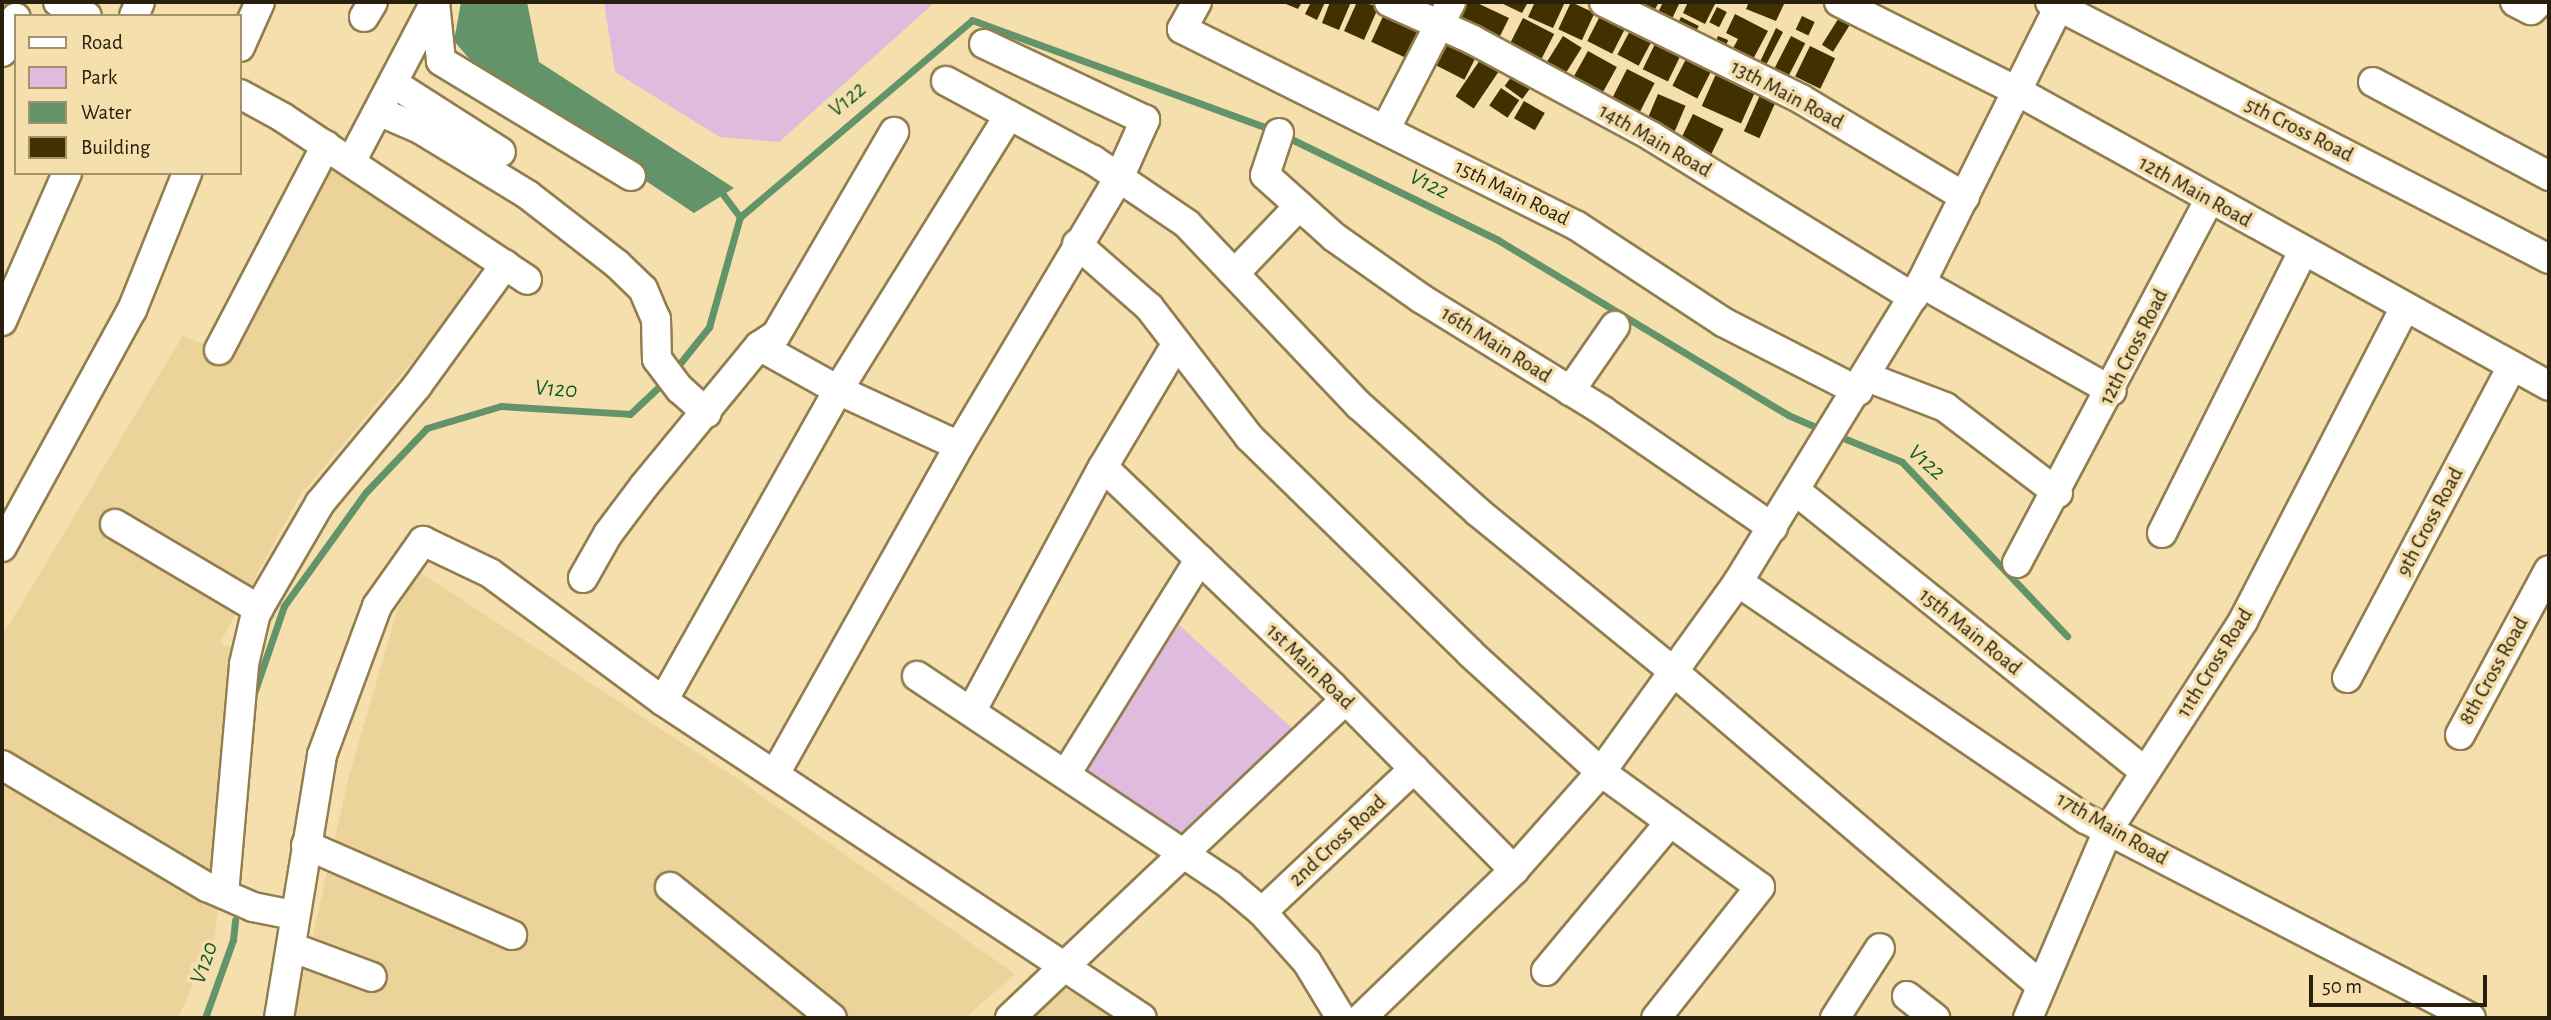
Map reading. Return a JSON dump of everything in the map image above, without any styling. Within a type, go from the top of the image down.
[{"type":"street","points":[[58,2],[83,14]]},
{"type":"street","points":[[242,42],[260,2]]},
{"type":"street","points":[[351,162],[435,2]]},
{"type":"street","points":[[435,2],[441,61],[631,176]]},
{"type":"street","name":"15th Main Road","points":[[1197,2],[1182,29],[1577,226],[1723,322],[1862,384],[1945,407],[2058,493]]},
{"type":"street","name":"14th Main Road","points":[[1389,2],[1445,13],[1917,290],[2112,391]]},
{"type":"street","name":"13th Main Road","points":[[1604,2],[1801,99],[1965,197]]},
{"type":"street","name":"12th Main Road","points":[[1839,2],[2017,91],[2209,200],[2549,386]]},
{"type":"street","points":[[2515,2],[2531,10],[2540,2]]},
{"type":"street","points":[[1361,1018],[1514,870],[1601,772],[1738,582],[1832,433],[1917,290],[2017,91],[2057,4]]},
{"type":"street","name":"5th Cross Road","points":[[2057,4],[2549,259]]},
{"type":"street","points":[[1385,130],[1445,13]]},
{"type":"street","points":[[2,52],[14,22]]},
{"type":"street","points":[[775,774],[959,446],[1077,244],[1119,178],[1144,120],[1029,57],[984,44]]},
{"type":"street","points":[[946,81],[1119,178],[1187,224],[1370,415],[1478,512],[1674,671],[2042,985]]},
{"type":"street","points":[[2373,82],[2549,176]]},
{"type":"street","points":[[393,83],[501,152]]},
{"type":"street","points":[[224,894],[244,664],[259,609],[320,502],[416,386],[516,273],[326,145],[242,95]]},
{"type":"street","points":[[378,111],[420,129],[528,195],[617,264],[648,299],[656,319],[656,348],[663,367],[680,389],[707,413]]},
{"type":"street","points":[[663,701],[838,390],[1009,115]]},
{"type":"street","points":[[583,578],[615,525],[759,346],[776,335],[894,132]]},
{"type":"street","name":"16th Main Road","points":[[1279,133],[1265,175],[1334,237],[1422,299],[1570,391],[1773,528]]},
{"type":"street","points":[[219,350],[326,145]]},
{"type":"street","points":[[2,321],[66,175]]},
{"type":"street","points":[[2,547],[9,518],[132,310],[186,175]]},
{"type":"street","name":"12th Cross Road","points":[[2017,563],[2112,391],[2209,200]]},
{"type":"street","points":[[1235,273],[1300,206]]},
{"type":"street","points":[[1077,244],[1149,307],[1249,438],[1601,772],[1760,887],[1656,1018]]},
{"type":"street","points":[[2162,533],[2303,252]]},
{"type":"street","name":"11th Cross Road","points":[[2028,1018],[2108,830],[2243,621],[2405,307]]},
{"type":"street","points":[[1570,391],[1615,326]]},
{"type":"street","points":[[972,710],[1103,467],[1177,343]]},
{"type":"street","points":[[759,346],[838,390],[959,446]]},
{"type":"street","name":"9th Cross Road","points":[[2347,678],[2512,366]]},
{"type":"street","name":"1st Main Road","points":[[1103,467],[1345,700],[1514,870]]},
{"type":"street","name":"15th Main Road","points":[[1796,491],[2145,772]]},
{"type":"street","points":[[115,524],[259,609]]},
{"type":"street","points":[[279,1018],[291,947],[293,915],[322,755],[377,606],[423,541],[490,573],[663,701],[1142,1018]]},
{"type":"street","points":[[1066,774],[1200,559]]},
{"type":"street","name":"8th Cross Road","points":[[2459,735],[2549,570]]},
{"type":"street","name":"17th Main Road","points":[[1738,582],[2108,830],[2470,1018]]},
{"type":"street","points":[[917,676],[972,710],[1183,853],[1262,912],[1307,962],[1341,1018]]},
{"type":"street","points":[[1010,1018],[1065,969],[1345,700]]},
{"type":"street","points":[[2,765],[224,894],[253,907],[293,915]]},
{"type":"street","name":"2nd Cross Road","points":[[1262,912],[1414,769]]},
{"type":"street","points":[[1546,971],[1670,822]]},
{"type":"street","points":[[306,845],[512,934]]},
{"type":"street","points":[[670,887],[832,1018]]},
{"type":"street","points":[[291,947],[372,977]]},
{"type":"street","points":[[1835,1018],[1880,948]]},
{"type":"street","points":[[1907,996],[1935,1018]]},
{"type":"shaded area","points":[[326,158],[483,261],[444,324],[300,495],[220,643],[245,653],[215,936],[178,1018],[2,1018],[2,636],[183,336],[219,350]]},
{"type":"shaded area","points":[[418,571],[736,778],[1015,974],[965,1018],[294,1018],[348,780],[397,611]]},
{"type":"shaded area","points":[[1065,989],[1117,1018],[1032,1018]]},
{"type":"green space","points":[[604,2],[935,2],[779,142],[720,137],[615,72]]},
{"type":"green space","points":[[1179,625],[1294,730],[1180,834],[1085,769]]},
{"type":"water","points":[[461,2],[527,2],[539,62],[734,188],[694,213],[479,70],[454,41]]},
{"type":"building","points":[[1281,2],[1302,2],[1298,9]]},
{"type":"building","points":[[1311,2],[1325,2],[1317,20],[1305,14]]},
{"type":"building","points":[[1330,2],[1351,2],[1339,30],[1322,23]]},
{"type":"building","points":[[1357,2],[1379,6],[1364,40],[1344,31]]},
{"type":"building","points":[[1459,2],[1475,2],[1509,18],[1497,42],[1450,20]]},
{"type":"building","points":[[1499,2],[1528,2],[1522,13]]},
{"type":"building","points":[[1535,2],[1565,2],[1553,28],[1528,17]]},
{"type":"building","points":[[1571,2],[1595,13],[1582,40],[1558,29]]},
{"type":"building","points":[[1635,2],[1659,2],[1654,11]]},
{"type":"building","points":[[1663,2],[1680,2],[1671,21],[1657,15]]},
{"type":"building","points":[[1688,2],[1716,2],[1705,24],[1683,13]]},
{"type":"building","points":[[1749,2],[1785,2],[1776,21],[1746,9]]},
{"type":"building","points":[[1717,7],[1727,12],[1719,27],[1709,22]]},
{"type":"building","points":[[1386,10],[1426,29],[1411,60],[1371,42]]},
{"type":"building","points":[[1735,14],[1768,31],[1751,63],[1731,52],[1738,39],[1726,33]]},
{"type":"building","points":[[1600,16],[1625,29],[1612,54],[1587,41]]},
{"type":"building","points":[[1802,16],[1815,22],[1808,36],[1796,30]]},
{"type":"building","points":[[1840,16],[1851,23],[1833,52],[1822,45]]},
{"type":"building","points":[[1681,17],[1699,26],[1694,36],[1676,27]]},
{"type":"building","points":[[1523,18],[1554,34],[1539,64],[1508,48]]},
{"type":"building","points":[[1776,28],[1783,32],[1764,69],[1758,66]]},
{"type":"building","points":[[1631,29],[1652,40],[1639,66],[1617,55]]},
{"type":"building","points":[[1445,34],[1479,51],[1464,80],[1430,63]]},
{"type":"building","points":[[1563,36],[1582,48],[1565,75],[1546,63]]},
{"type":"building","points":[[1718,36],[1728,40],[1724,51],[1714,47]]},
{"type":"building","points":[[1791,36],[1805,43],[1787,80],[1772,73]]},
{"type":"building","points":[[1655,44],[1680,56],[1668,81],[1643,69]]},
{"type":"building","points":[[1810,46],[1835,58],[1820,89],[1795,77]]},
{"type":"building","points":[[1588,51],[1617,67],[1600,98],[1571,82]]},
{"type":"building","points":[[1484,54],[1502,66],[1474,109],[1455,96]]},
{"type":"building","points":[[1686,59],[1711,72],[1697,98],[1672,86]]},
{"type":"building","points":[[1627,69],[1655,83],[1636,119],[1609,105]]},
{"type":"building","points":[[1514,73],[1532,86],[1522,99],[1505,86]]},
{"type":"building","points":[[1716,74],[1755,91],[1741,123],[1702,106]]},
{"type":"building","points":[[1501,88],[1519,100],[1507,118],[1489,105]]},
{"type":"building","points":[[1761,93],[1777,100],[1759,138],[1744,131]]},
{"type":"building","points":[[1658,94],[1686,106],[1673,136],[1645,124]]},
{"type":"building","points":[[1524,101],[1545,113],[1535,130],[1514,118]]},
{"type":"building","points":[[1693,114],[1724,129],[1711,154],[1681,139]]},
{"type":"waterway","name":"V122","points":[[740,217],[972,20],[1273,130]]},
{"type":"waterway","name":"V122","points":[[1283,135],[1498,240],[1788,415],[1825,431]]},
{"type":"waterway","name":"V120","points":[[673,372],[709,327],[740,217],[718,188]]},
{"type":"waterway","name":"V120","points":[[254,693],[284,606],[366,492],[427,428],[501,406],[630,414],[665,381]]},
{"type":"waterway","name":"V122","points":[[1836,435],[1902,462],[2067,636]]},
{"type":"waterway","name":"V120","points":[[205,1018],[233,940],[235,920]]}]
